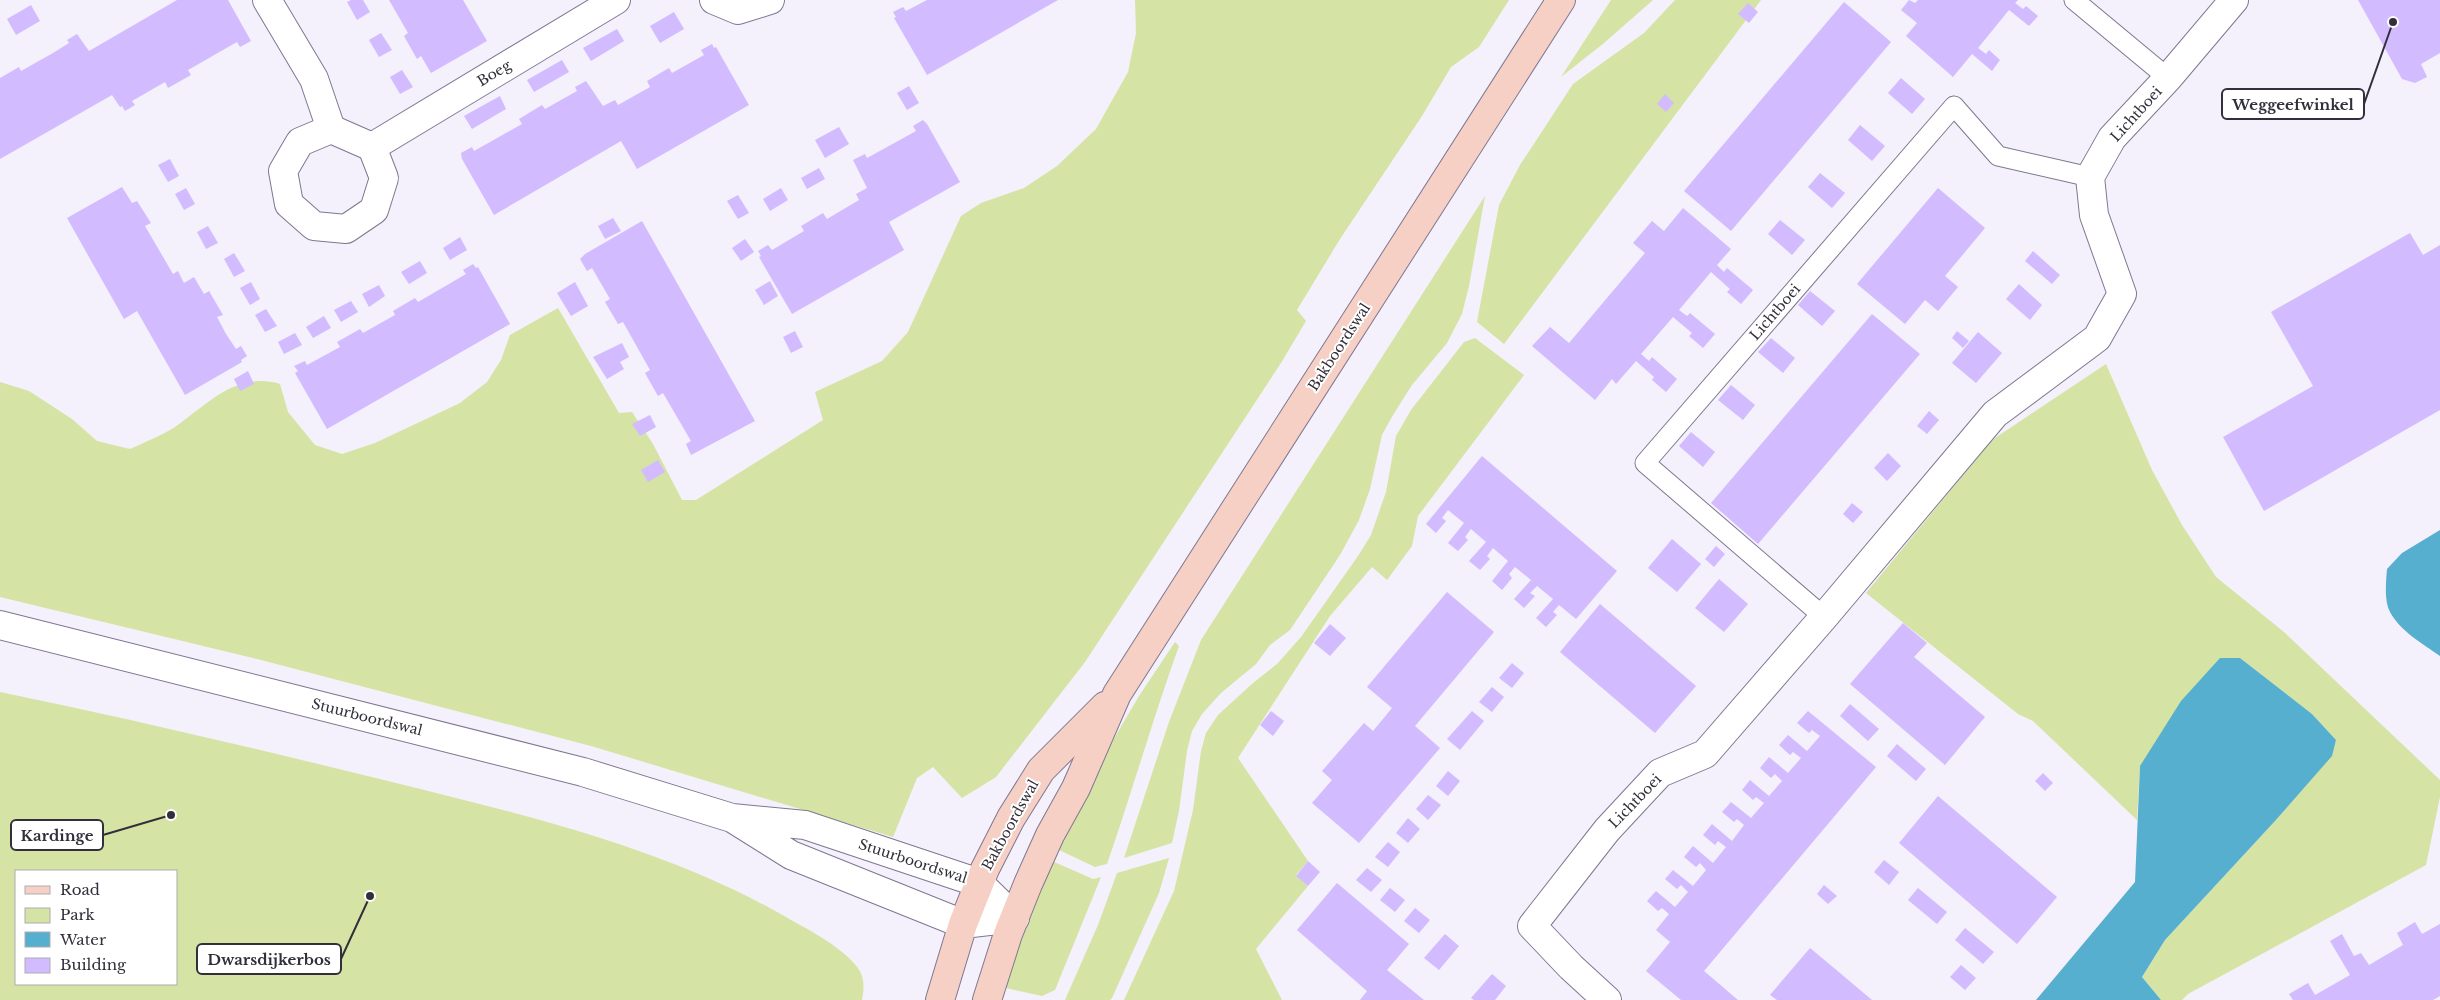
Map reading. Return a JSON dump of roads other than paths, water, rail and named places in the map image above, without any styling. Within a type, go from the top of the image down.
[{"type":"main road","name":"Bakboordswal","points":[[987,1000],[1015,918],[1050,835],[1076,788],[1117,694],[1561,0]]},
{"type":"main road","name":"Bakboordswal","points":[[940,1000],[963,924],[979,883],[1011,818],[1041,770],[1117,694]]},
{"type":"street","points":[[267,0],[314,79],[331,129]]},
{"type":"street","name":"Boeg","points":[[372,147],[616,0]]},
{"type":"street","points":[[714,0],[738,10],[770,0]]},
{"type":"street","name":"Lichtboei","points":[[1608,1000],[1571,967],[1532,926],[1607,830],[1660,773],[1705,754],[1824,617],[1994,414],[2096,338],[2122,294],[2094,215],[2090,177],[2112,138],[2168,78],[2234,0]]},
{"type":"street","points":[[331,129],[372,147],[384,178],[374,210],[346,229],[314,226],[289,204],[283,171],[300,142],[331,129]]},
{"type":"street","name":"Stuurboordswal","points":[[0,625],[583,772],[732,818],[805,825],[979,883],[1015,918]]},
{"type":"street","name":"Stuurboordswal","points":[[732,818],[791,855],[963,924],[1015,918]]},
{"type":"lane","name":"Lichtboei","points":[[2074,0],[2168,78]]},
{"type":"lane","name":"Lichtboei","points":[[1824,617],[1645,463],[1954,106],[1998,156],[2090,177]]},
{"type":"water","points":[[2440,530],[2440,656],[2412,637],[2394,619],[2388,607],[2386,591],[2387,569],[2402,553]]},
{"type":"water","points":[[2220,658],[2240,658],[2312,714],[2336,740],[2332,756],[2165,940],[2142,977],[2161,1000],[2036,1000],[2135,882],[2140,766],[2181,701]]},
{"type":"place","name":"Weggeefwinkel","points":[[2393,22]]},
{"type":"place","name":"Kardinge","points":[[171,815]]},
{"type":"place","name":"Dwarsdijkerbos","points":[[370,896]]}]
